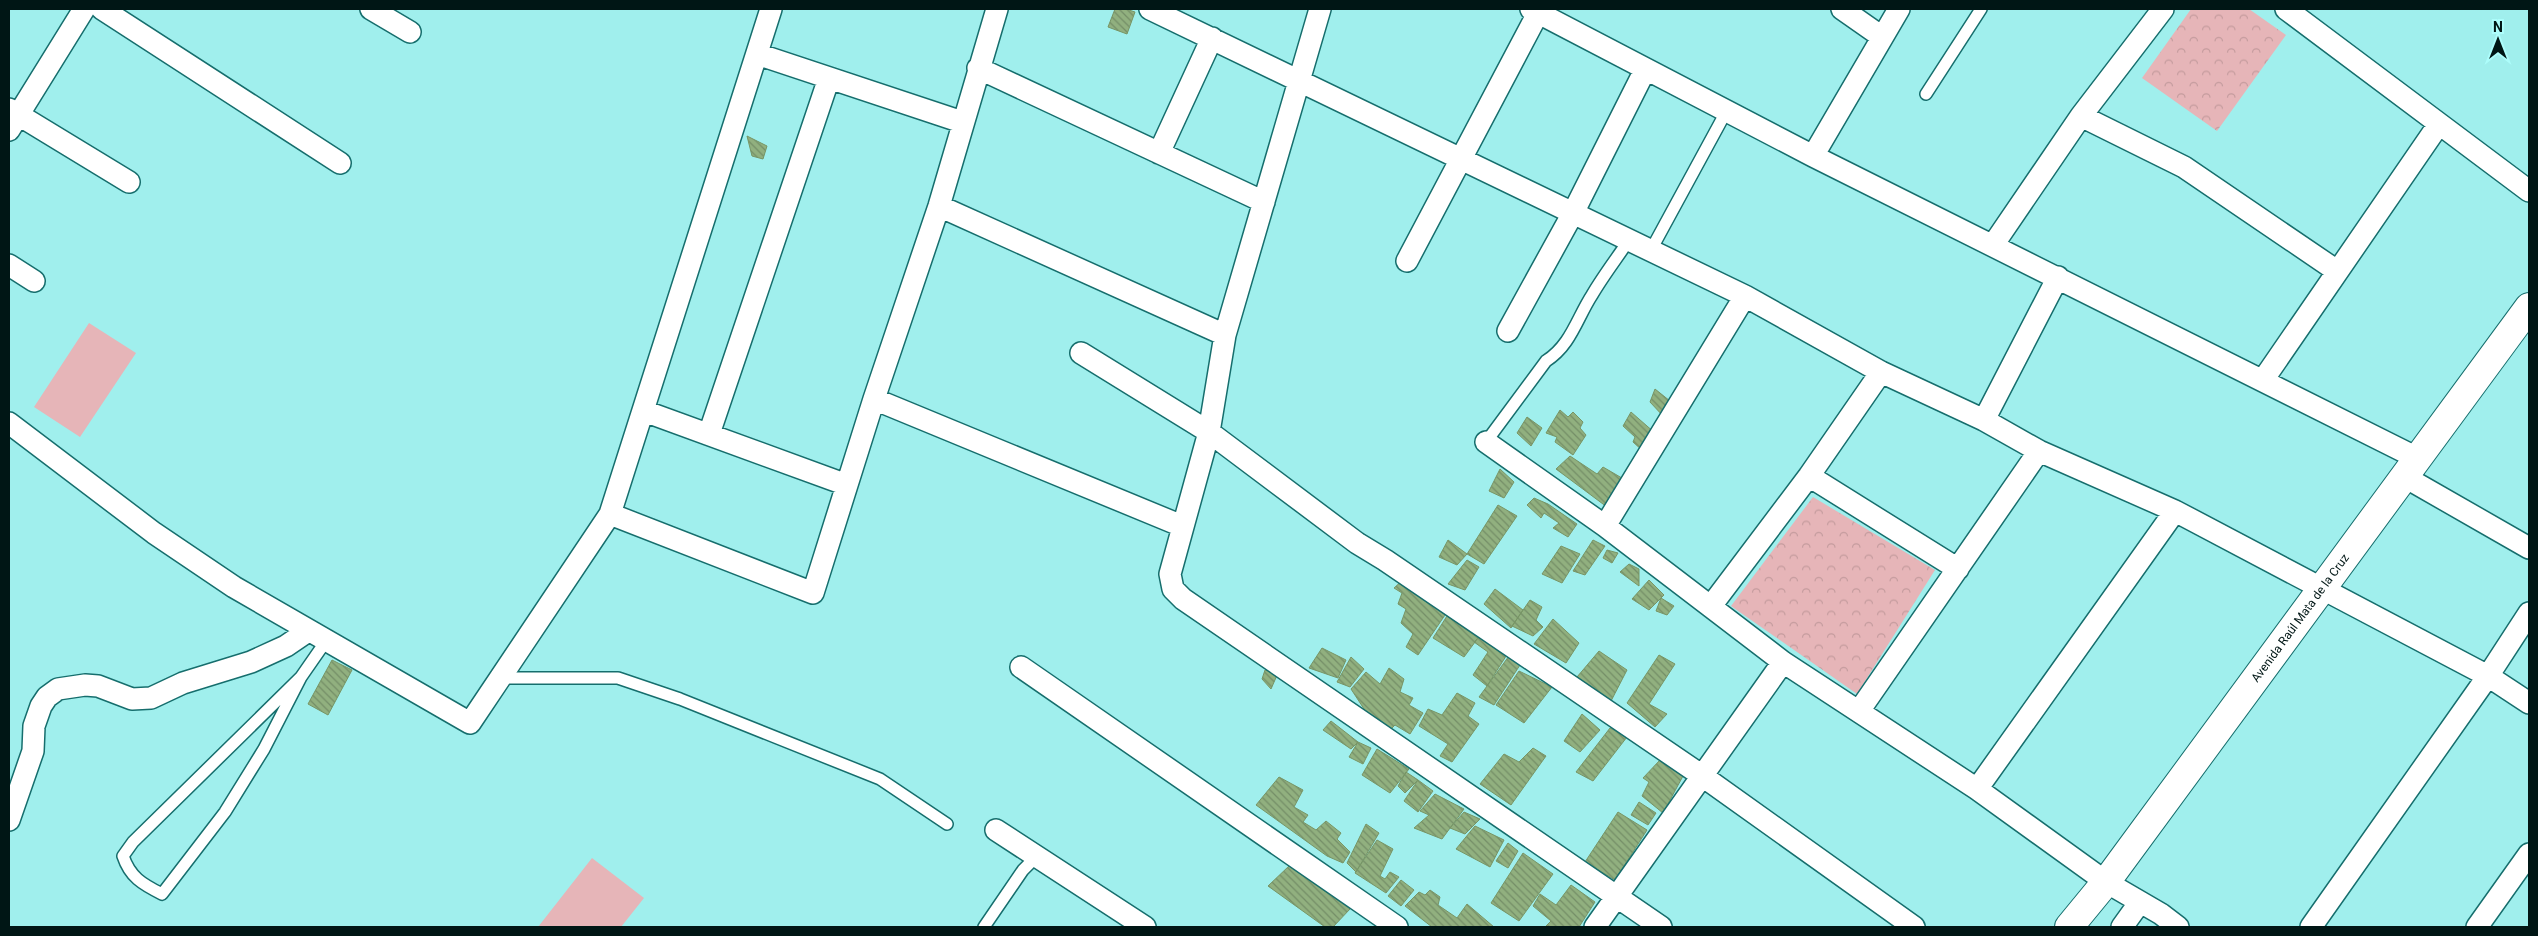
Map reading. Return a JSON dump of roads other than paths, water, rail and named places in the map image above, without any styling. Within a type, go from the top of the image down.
[{"type":"street","points":[[84,9],[12,118],[129,182]]},
{"type":"street","points":[[102,9],[340,163]]},
{"type":"street","points":[[371,9],[410,32]]},
{"type":"street","points":[[9,422],[154,533],[234,588],[470,723],[610,514],[771,9]]},
{"type":"street","points":[[610,514],[813,593],[874,399],[939,206],[996,9]]},
{"type":"street","points":[[1150,9],[1301,80],[1745,296],[1881,372],[1984,420],[2039,451],[2175,511],[2488,676],[2529,703]]},
{"type":"street","points":[[1320,9],[1301,80],[1225,335],[1210,432],[1170,574],[1174,589],[1183,599],[1661,927]]},
{"type":"street","points":[[1842,9],[1882,37]]},
{"type":"street","points":[[1813,156],[1899,9]]},
{"type":"street","points":[[1993,245],[2081,116],[2163,9]]},
{"type":"street","points":[[2286,9],[2529,191]]},
{"type":"street","points":[[1407,261],[1462,158],[1534,11],[1726,112],[2263,380],[2412,468],[2529,548]]},
{"type":"street","points":[[1159,153],[1212,38]]},
{"type":"street","points":[[757,54],[962,122]]},
{"type":"street","points":[[978,68],[1264,202]]},
{"type":"street","points":[[1508,331],[1573,213],[1645,70]]},
{"type":"street","points":[[709,434],[829,78]]},
{"type":"street","points":[[2081,116],[2184,167],[2337,271]]},
{"type":"street","points":[[2263,380],[2439,124]]},
{"type":"street","points":[[939,206],[1225,335]]},
{"type":"street","points":[[9,265],[34,281]]},
{"type":"street","points":[[1984,420],[2058,277]]},
{"type":"street","points":[[1605,526],[1745,296]]},
{"type":"street","name":"Avenida Raúl Mata de la Cruz","points":[[2069,927],[2106,882],[2529,307]]},
{"type":"street","points":[[1081,353],[1210,432],[1357,543],[1386,560],[1701,775],[1914,927]]},
{"type":"street","points":[[1710,606],[1809,476],[1881,372]]},
{"type":"street","points":[[874,399],[1182,526]]},
{"type":"street","points":[[644,411],[847,484]]},
{"type":"street","points":[[1486,442],[1605,526],[1783,662],[1977,790],[2106,882],[2178,927]]},
{"type":"street","points":[[1859,711],[2039,451]]},
{"type":"street","points":[[1809,476],[1958,568]]},
{"type":"street","points":[[1977,790],[2175,511]]},
{"type":"street","points":[[2311,927],[2488,676],[2529,614]]},
{"type":"street","points":[[9,820],[33,751],[34,726],[41,706],[48,697],[58,690],[85,684],[98,686],[132,699],[151,698],[183,683],[251,662],[286,646],[308,631]]},
{"type":"street","points":[[1595,927],[1618,898],[1701,775],[1783,662]]},
{"type":"street","points":[[1021,667],[1397,927]]},
{"type":"street","points":[[996,830],[1145,927]]},
{"type":"street","points":[[2476,927],[2529,854]]},
{"type":"street","points":[[2122,927],[2140,902]]},
{"type":"lane","points":[[1926,94],[1981,9]]},
{"type":"lane","points":[[1651,250],[1726,112]]},
{"type":"lane","points":[[1486,442],[1546,361],[1559,352],[1568,341],[1591,296],[1629,240]]},
{"type":"lane","points":[[301,677],[133,842],[123,856],[128,870],[145,886],[162,894],[225,812],[264,749],[301,677],[326,641]]},
{"type":"lane","points":[[500,678],[618,678],[680,699],[880,779],[947,824]]},
{"type":"lane","points":[[984,927],[1023,870],[1037,856]]}]
